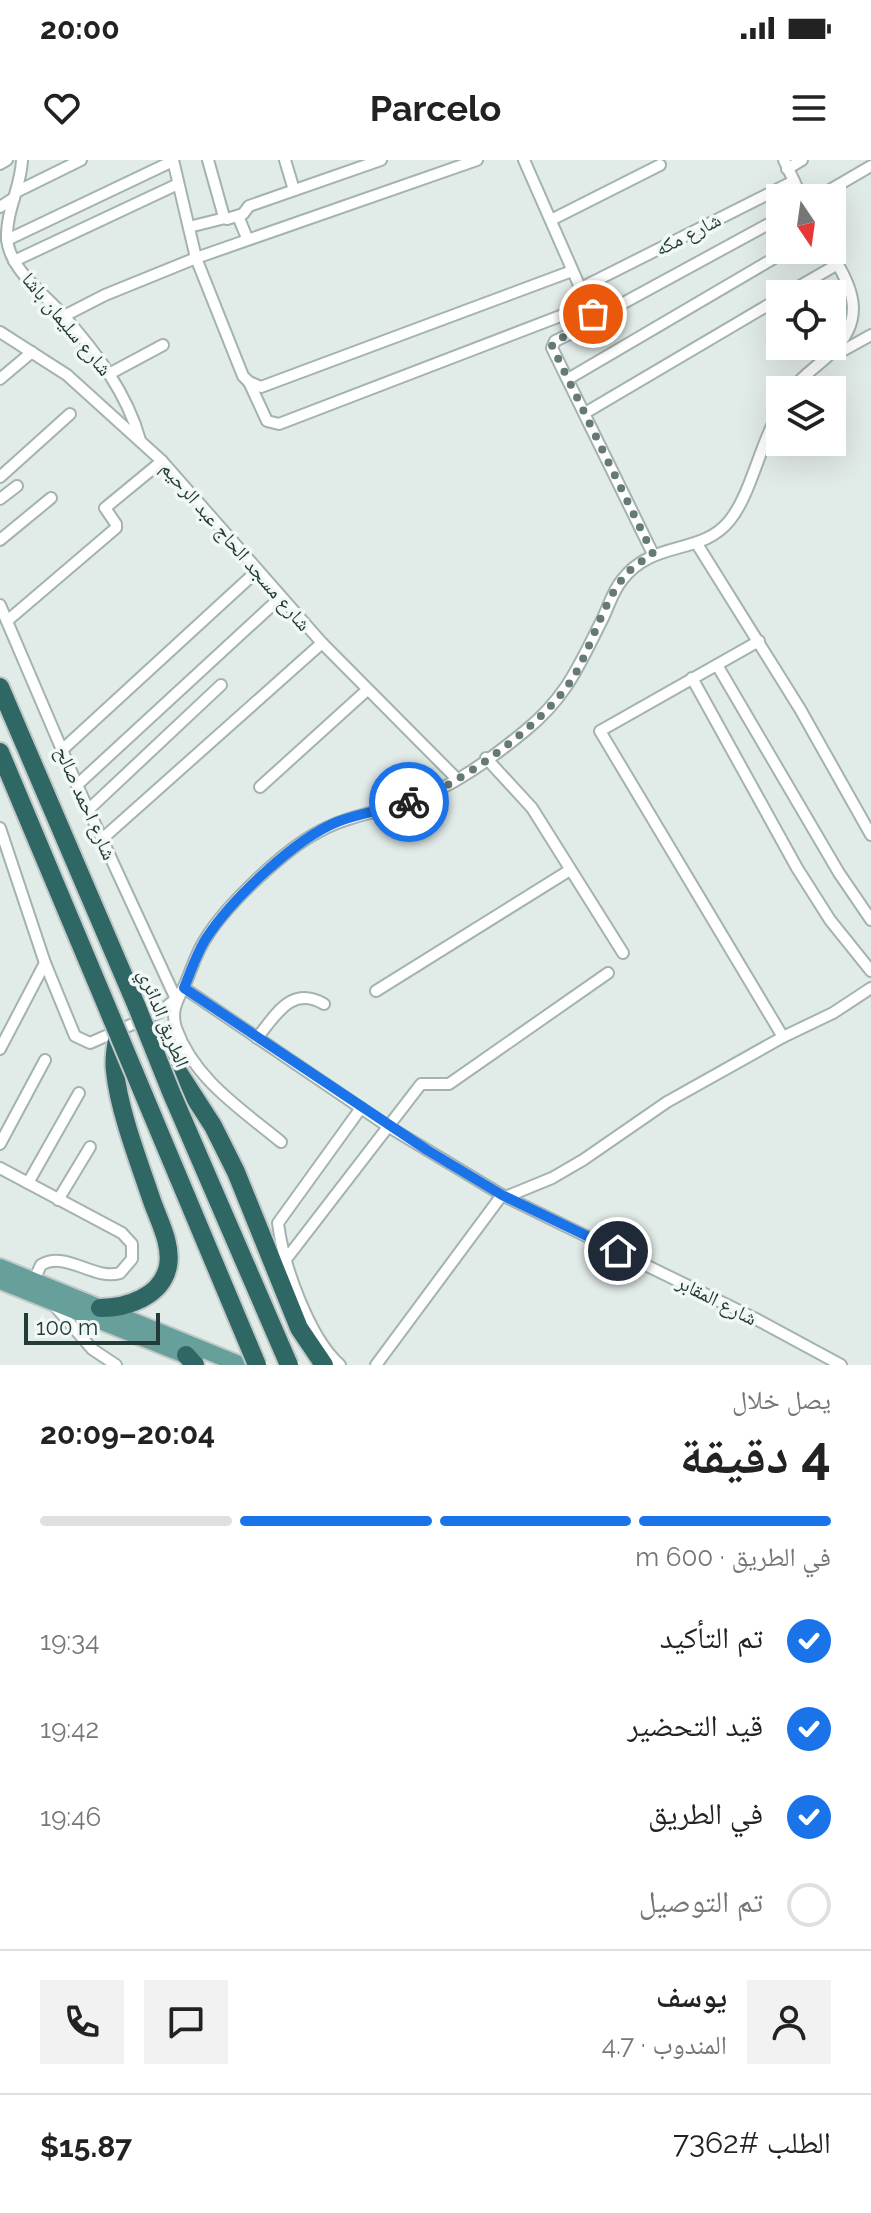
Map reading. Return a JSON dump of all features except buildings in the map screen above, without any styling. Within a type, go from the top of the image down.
[{"type":"highway","name":"الطريق الدائري","points":[[0,687],[289,1365]]},
{"type":"highway","points":[[0,752],[257,1365]]},
{"type":"highway","points":[[100,1308],[116,1308],[146,1296],[164,1276],[168,1266],[168,1248],[136,1154],[115,1074],[115,1026]]},
{"type":"highway","points":[[156,1054],[171,1061],[213,1126],[236,1172],[299,1328],[324,1365]]},
{"type":"main road","points":[[0,1267],[241,1365]]},
{"type":"main road","points":[[0,1281],[190,1360],[211,1365]]},
{"type":"street","points":[[0,164],[7,160]]},
{"type":"street","name":"شارع سليمان باشا","points":[[22,160],[5,244],[14,261],[64,316],[109,374],[133,415],[140,440]]},
{"type":"street","points":[[0,207],[15,195],[81,160]]},
{"type":"street","points":[[5,244],[173,160],[196,258],[243,376],[249,382],[267,421],[279,424],[589,305]]},
{"type":"street","points":[[208,160],[225,218]]},
{"type":"street","points":[[285,160],[294,190]]},
{"type":"street","points":[[189,227],[238,216],[249,206],[381,160]]},
{"type":"street","points":[[64,316],[105,295],[247,238],[477,160]]},
{"type":"street","points":[[524,160],[594,319]]},
{"type":"street","points":[[795,184],[786,164],[802,160]]},
{"type":"street","points":[[551,220],[660,165]]},
{"type":"street","points":[[840,184],[871,166]]},
{"type":"street","name":"شارع مكه","points":[[581,288],[794,181]]},
{"type":"street","points":[[14,261],[178,184]]},
{"type":"street","points":[[238,216],[247,238]]},
{"type":"street","points":[[653,554],[552,344],[766,225]]},
{"type":"street","points":[[568,379],[766,263]]},
{"type":"street","points":[[810,280],[838,264],[850,285],[853,314],[851,329],[846,335]]},
{"type":"street","points":[[249,382],[269,387],[572,271]]},
{"type":"street","points":[[585,413],[766,306]]},
{"type":"street","name":"شارع مسجد الحاج عبد الرحيم","points":[[0,332],[67,375],[162,461],[366,691],[457,779]]},
{"type":"street","points":[[846,349],[871,335]]},
{"type":"street","points":[[109,374],[163,345]]},
{"type":"street","points":[[0,379],[32,352]]},
{"type":"street","points":[[803,376],[823,360]]},
{"type":"street","points":[[0,477],[70,414]]},
{"type":"street","points":[[0,828],[45,963],[75,1036],[90,1043],[160,1012],[184,988],[205,939],[218,922],[285,855],[315,833],[337,822],[415,801],[457,779],[523,733],[559,700],[576,673],[616,587],[635,565],[653,554],[675,546],[697,544],[730,521],[766,441]]},
{"type":"street","points":[[7,621],[117,527],[105,508],[162,461]]},
{"type":"street","points":[[0,499],[17,486]]},
{"type":"street","points":[[0,540],[51,498]]},
{"type":"street","points":[[697,544],[759,641],[871,835]]},
{"type":"street","points":[[62,750],[257,571]]},
{"type":"street","points":[[77,785],[281,597]]},
{"type":"street","name":"شارع احمد صالح","points":[[0,605],[88,810],[176,999],[175,1024],[199,1072],[281,1142]]},
{"type":"street","points":[[759,641],[602,729],[601,736],[783,1037]]},
{"type":"street","points":[[102,839],[322,643]]},
{"type":"street","points":[[717,665],[839,873],[871,920]]},
{"type":"street","points":[[692,678],[797,868],[830,920],[871,971]]},
{"type":"street","points":[[88,810],[221,685]]},
{"type":"street","points":[[260,787],[366,691]]},
{"type":"street","points":[[486,758],[532,808],[623,953]]},
{"type":"street","points":[[376,991],[570,870]]},
{"type":"street","points":[[0,1049],[45,963]]},
{"type":"street","points":[[287,1258],[421,1084],[449,1084],[608,973]]},
{"type":"street","name":"شارع المقابر","points":[[184,988],[389,1127],[505,1196],[756,1319],[841,1365]]},
{"type":"street","points":[[376,1365],[505,1196],[552,1178],[667,1102],[783,1037],[833,1013],[871,988]]},
{"type":"street","points":[[257,1038],[294,999],[313,998],[324,1004]]},
{"type":"street","points":[[0,1144],[45,1060]]},
{"type":"street","points":[[28,1183],[79,1093]]},
{"type":"street","points":[[340,1365],[314,1331],[291,1277],[278,1229],[280,1216],[361,1108]]},
{"type":"street","points":[[58,1200],[90,1147]]},
{"type":"street","points":[[0,1168],[128,1237],[132,1244],[132,1259],[120,1273],[112,1276],[59,1260],[49,1260],[39,1267],[33,1282]]},
{"type":"street","points":[[52,1303],[92,1349],[116,1365]]},
{"type":"way so far","points":[[409,802],[457,779],[523,733],[559,700],[576,673],[616,587],[635,565],[653,554],[552,346],[555,341],[594,322],[593,314]]},
{"type":"route","points":[[409,802],[337,822],[315,833],[285,855],[248,889],[205,939],[184,988],[389,1127],[502,1195],[618,1251]]}]
